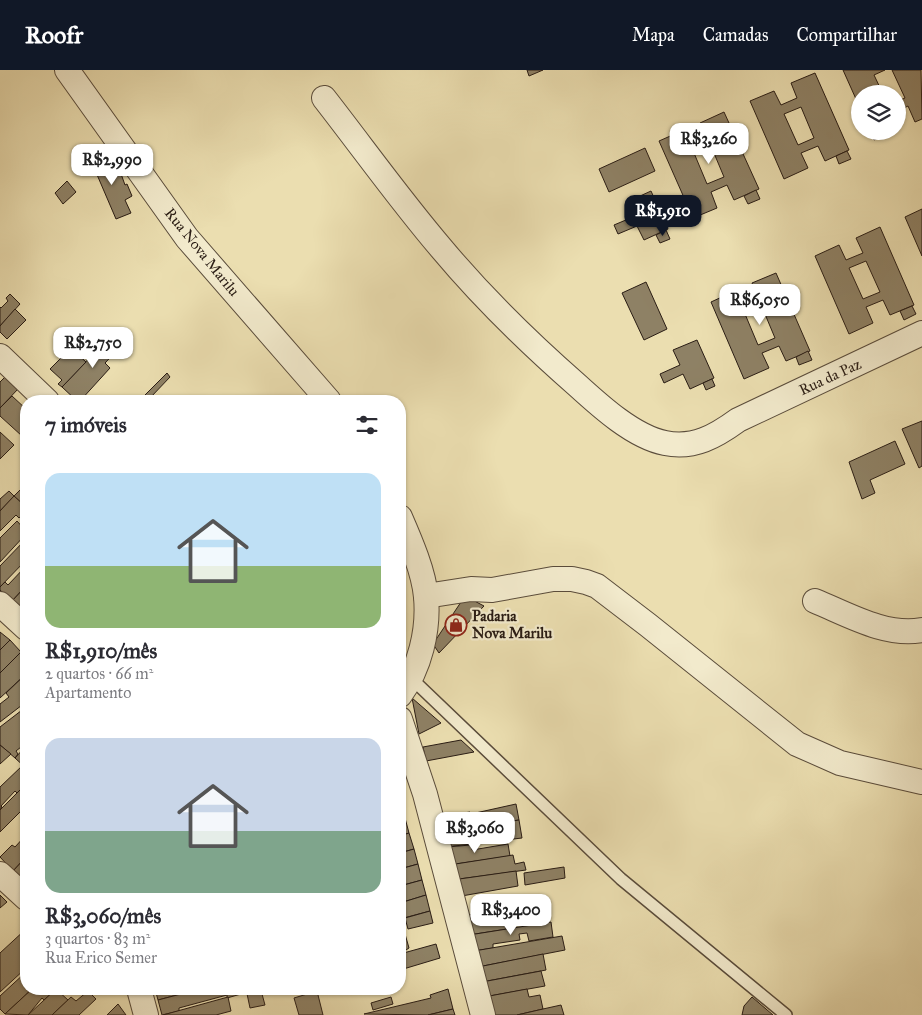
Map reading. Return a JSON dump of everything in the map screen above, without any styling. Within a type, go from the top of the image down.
[{"type":"street","name":"Rua Nova Marilu","points":[[67,70],[187,238],[324,395]]},
{"type":"street","name":"Rua da Paz","points":[[324,98],[441,248],[494,306],[604,408],[632,428],[662,443],[674,445],[687,444],[715,436],[738,420],[922,333]]},
{"type":"street","points":[[0,356],[41,395]]},
{"type":"street","points":[[406,530],[412,542],[426,596],[422,645],[406,687]]},
{"type":"street","points":[[426,596],[470,589],[492,590],[553,579],[572,579],[597,586],[797,744],[840,763],[922,782]]},
{"type":"street","points":[[815,601],[871,624],[896,630],[922,630]]},
{"type":"street","points":[[0,604],[20,622]]},
{"type":"street","points":[[406,736],[425,794],[483,1015]]},
{"type":"street","points":[[0,874],[20,892]]},
{"type":"lane","points":[[406,687],[621,880],[786,1015]]},
{"type":"building","points":[[527,70],[543,70],[529,76]]},
{"type":"building","points":[[843,70],[885,70],[874,75],[879,85],[851,85],[851,88]]},
{"type":"building","points":[[892,70],[921,70],[922,119],[915,122],[908,106],[906,107],[906,85],[899,85]]},
{"type":"building","points":[[815,73],[849,150],[825,161],[818,146],[801,153],[808,168],[784,179],[750,101],[774,91],[781,105],[797,98],[791,83]],"holes":[[[801,107],[814,138],[798,145],[784,114]]]},
{"type":"building","points":[[724,112],[759,189],[734,200],[727,185],[711,192],[717,208],[693,218],[659,141],[684,130],[690,145],[707,138],[700,123]],"holes":[[[711,146],[724,177],[707,184],[694,153]]]},
{"type":"building","points":[[645,148],[655,171],[609,192],[599,169]]},
{"type":"building","points":[[847,151],[851,159],[839,164],[836,156]]},
{"type":"building","points":[[105,157],[110,167],[113,166],[116,172],[112,175],[120,171],[125,185],[127,184],[132,196],[125,200],[131,213],[116,219],[95,170],[88,172],[85,164]]},
{"type":"building","points":[[67,181],[76,192],[63,204],[55,193]]},
{"type":"building","points":[[756,190],[760,199],[748,204],[744,196]]},
{"type":"building","points":[[651,191],[668,229],[644,240],[637,226],[618,234],[614,225],[633,217],[627,202]]},
{"type":"building","points":[[922,209],[922,256],[905,217]]},
{"type":"building","points":[[880,227],[914,305],[890,315],[883,300],[866,307],[873,323],[849,334],[815,256],[839,245],[846,260],[863,253],[856,238]],"holes":[[[866,261],[880,292],[863,299],[849,268]]]},
{"type":"building","points":[[666,230],[670,239],[660,243],[656,235]]},
{"type":"building","points":[[776,273],[810,351],[786,361],[779,346],[762,353],[769,368],[744,379],[711,302],[735,291],[742,306],[758,298],[752,283]],"holes":[[[762,307],[775,338],[758,345],[745,314]]]},
{"type":"building","points":[[646,282],[667,329],[644,340],[622,293]]},
{"type":"building","points":[[10,294],[20,304],[0,326],[0,307],[8,301],[6,298]]},
{"type":"building","points":[[912,306],[916,314],[904,320],[900,311]]},
{"type":"building","points":[[15,309],[26,320],[7,339],[0,332],[0,326]]},
{"type":"building","points":[[113,333],[124,343],[105,363],[110,368],[85,395],[71,395],[62,387]]},
{"type":"building","points":[[697,340],[714,378],[690,389],[683,374],[664,383],[660,374],[680,365],[673,350]]},
{"type":"building","points":[[71,348],[86,362],[62,387],[58,384],[62,380],[50,369]]},
{"type":"building","points":[[808,351],[812,360],[799,365],[796,357]]},
{"type":"building","points":[[167,373],[170,377],[153,395],[145,395]]},
{"type":"building","points":[[5,377],[18,389],[0,408],[0,382]]},
{"type":"building","points":[[712,379],[715,386],[706,390],[703,383]]},
{"type":"building","points":[[12,396],[20,403],[20,434],[0,416],[0,408]]},
{"type":"building","points":[[922,421],[922,466],[919,468],[902,429]]},
{"type":"building","points":[[0,432],[14,445],[0,459]]},
{"type":"building","points":[[895,441],[905,464],[870,480],[875,493],[862,499],[849,462]]},
{"type":"building","points":[[20,490],[20,502],[14,496]]},
{"type":"building","points":[[9,491],[14,496],[0,511],[0,499]]},
{"type":"building","points":[[14,496],[20,502],[20,517],[16,515],[0,531],[0,511]]},
{"type":"building","points":[[17,521],[20,524],[20,540],[0,562],[0,538]]},
{"type":"building","points":[[20,545],[20,566],[0,587],[0,566]]},
{"type":"building","points":[[20,572],[20,592],[12,601],[0,590],[0,587],[5,582],[8,585]]},
{"type":"building","points":[[20,592],[20,609],[12,601]]},
{"type":"building","name":"Padaria Nova Marilu","points":[[465,596],[484,606],[439,653],[433,644]]},
{"type":"building","points":[[0,632],[10,640],[0,650]]},
{"type":"building","points":[[10,640],[20,653],[0,673],[0,650]]},
{"type":"building","points":[[20,653],[20,680],[0,698],[0,673]]},
{"type":"building","points":[[20,680],[20,707],[0,722],[0,704],[9,697],[6,693]]},
{"type":"building","points":[[412,698],[441,723],[419,734]]},
{"type":"building","points":[[20,712],[20,748],[16,751],[18,754],[15,758],[0,745],[0,727]]},
{"type":"building","points":[[461,740],[474,752],[426,761],[423,747]]},
{"type":"building","points":[[0,745],[11,754],[0,764]]},
{"type":"building","points":[[20,753],[20,763],[15,758]]},
{"type":"building","points":[[20,768],[20,790],[17,793],[15,791],[1,806],[0,810],[0,787]]},
{"type":"building","points":[[20,790],[20,812],[0,832],[0,810]]},
{"type":"building","points":[[516,804],[519,820],[441,832],[438,817],[470,812],[471,814]]},
{"type":"building","points":[[519,820],[522,838],[446,847],[443,832]]},
{"type":"building","points":[[406,822],[409,833],[406,834]]},
{"type":"building","points":[[409,833],[414,849],[406,851],[406,834]]},
{"type":"building","points":[[20,842],[20,863],[13,871],[0,857],[12,845],[15,847]]},
{"type":"building","points":[[508,844],[510,856],[449,865],[446,847],[471,845],[472,850]]},
{"type":"building","points":[[414,849],[418,864],[406,867],[406,851]]},
{"type":"building","points":[[513,855],[515,864],[524,862],[526,870],[452,880],[449,865]]},
{"type":"building","points":[[20,863],[20,877],[13,871]]},
{"type":"building","points":[[418,864],[422,880],[406,884],[406,867]]},
{"type":"building","points":[[564,867],[565,878],[525,885],[524,873]]},
{"type":"building","points":[[516,871],[518,886],[456,897],[452,880]]},
{"type":"building","points":[[422,880],[426,895],[406,901],[406,884]]},
{"type":"building","points":[[0,895],[7,902],[0,908]]},
{"type":"building","points":[[426,895],[430,911],[406,917],[406,901]]},
{"type":"building","points":[[430,911],[433,923],[408,929],[406,918]]},
{"type":"building","points":[[481,913],[482,918],[511,913],[514,928],[469,935],[463,916]]},
{"type":"building","points":[[551,922],[553,937],[529,941],[527,933],[519,934],[520,940],[493,944],[493,948],[474,951],[469,935]]},
{"type":"building","points":[[20,935],[20,974],[0,992],[0,953]]},
{"type":"building","points":[[562,936],[565,950],[478,967],[474,951]]},
{"type":"building","points":[[406,938],[409,948],[406,950]]},
{"type":"building","points":[[436,944],[440,958],[406,968],[406,952]]},
{"type":"building","points":[[543,954],[546,970],[482,982],[478,967]]},
{"type":"building","points":[[541,971],[545,986],[484,997],[482,982]]},
{"type":"building","points":[[20,978],[20,995],[26,995],[5,1014],[0,1009],[0,996]]},
{"type":"building","points":[[448,989],[453,1009],[428,1015],[364,1014],[431,998],[430,995]]},
{"type":"building","points":[[527,989],[529,997],[540,995],[543,1009],[517,1015],[490,1015],[484,997]]},
{"type":"building","points":[[26,995],[49,995],[44,1000],[42,998],[28,1015],[5,1014]]},
{"type":"building","points":[[50,995],[63,995],[68,1000],[52,1015],[28,1015]]},
{"type":"building","points":[[83,995],[92,995],[96,999],[79,1015],[52,1015],[71,997],[76,1001]]},
{"type":"building","points":[[157,995],[177,995],[158,1000]]},
{"type":"building","points":[[177,995],[227,995],[179,1008],[179,1011],[162,1015],[158,1000]]},
{"type":"building","points":[[227,995],[238,995],[227,998]]},
{"type":"building","points":[[247,995],[262,995],[265,1005],[250,1008]]},
{"type":"building","points":[[304,995],[318,995],[323,1015],[299,1015],[294,998]]},
{"type":"building","points":[[228,997],[231,1011],[216,1015],[163,1015]]},
{"type":"building","points":[[391,997],[393,1004],[373,1010],[371,1003]]},
{"type":"building","points":[[752,997],[773,1015],[742,1015],[744,1006]]},
{"type":"building","points":[[118,1004],[126,1015],[107,1015]]},
{"type":"building","points":[[561,1005],[564,1015],[517,1015],[543,1009]]},
{"type":"building","points":[[453,1009],[455,1015],[428,1015]]},
{"type":"place","name":"Padaria Nova Marilu","points":[[456,625]]}]
